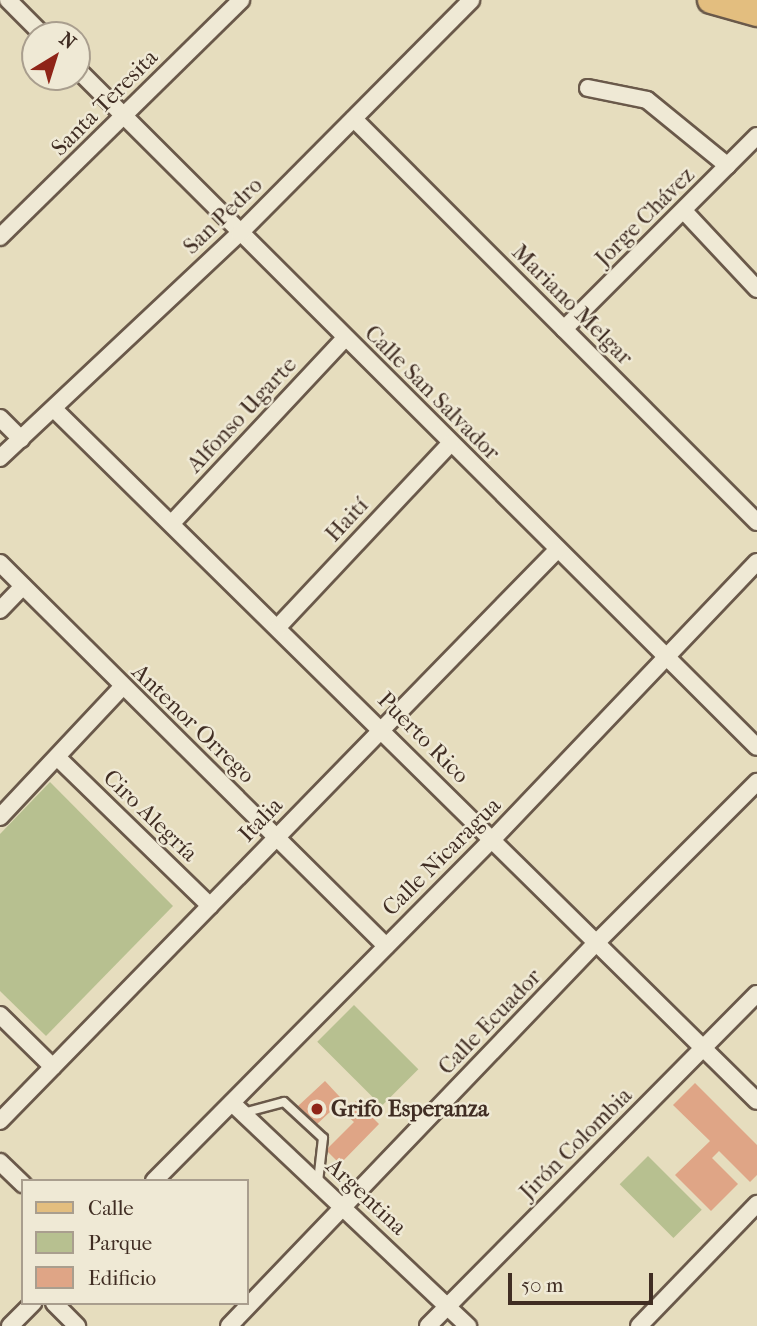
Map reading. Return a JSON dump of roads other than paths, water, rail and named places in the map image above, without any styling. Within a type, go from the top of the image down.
[{"type":"main road","points":[[711,0],[757,13]]},
{"type":"street","points":[[0,6],[7,0],[29,21]]},
{"type":"street","name":"Santa Teresita","points":[[0,237],[241,0]]},
{"type":"street","name":"San Pedro","points":[[0,458],[240,233],[471,0]]},
{"type":"street","name":"Calle San Salvador","points":[[91,83],[556,551],[757,747]]},
{"type":"street","points":[[588,88],[647,100],[728,166]]},
{"type":"street","name":"Mariano Melgar","points":[[354,119],[757,522]]},
{"type":"street","name":"Jorge Chávez","points":[[564,329],[757,136]]},
{"type":"street","points":[[684,211],[757,289]]},
{"type":"street","name":"Alfonso Ugarte","points":[[172,523],[345,338]]},
{"type":"street","name":"Puerto Rico","points":[[54,409],[757,1101]]},
{"type":"street","points":[[0,418],[21,439]]},
{"type":"street","name":"Haití","points":[[278,627],[450,443]]},
{"type":"street","name":"Italia","points":[[0,1121],[556,551]]},
{"type":"street","name":"Antenor Orrego","points":[[0,562],[122,687],[386,946]]},
{"type":"street","name":"Calle Nicaragua","points":[[156,1179],[237,1108],[386,946],[757,562]]},
{"type":"street","points":[[0,610],[23,586]]},
{"type":"street","points":[[0,817],[122,687]]},
{"type":"street","name":"Ciro Alegría","points":[[58,758],[210,906]]},
{"type":"street","name":"Calle Ecuador","points":[[229,1326],[596,943],[757,782]]},
{"type":"street","name":"Jirón Colombia","points":[[428,1326],[757,994]]},
{"type":"street","points":[[0,1015],[53,1067]]},
{"type":"street","name":"Argentina","points":[[237,1108],[343,1205],[468,1326]]},
{"type":"street","points":[[0,1162],[21,1182]]},
{"type":"street","points":[[639,1326],[757,1204]]},
{"type":"street","points":[[10,1326],[31,1305]]},
{"type":"street","points":[[56,1305],[77,1326]]},
{"type":"lane","points":[[237,1108],[284,1102],[323,1138],[318,1182]]},
{"type":"place","name":"Grifo Esperanza","points":[[317,1109]]}]
